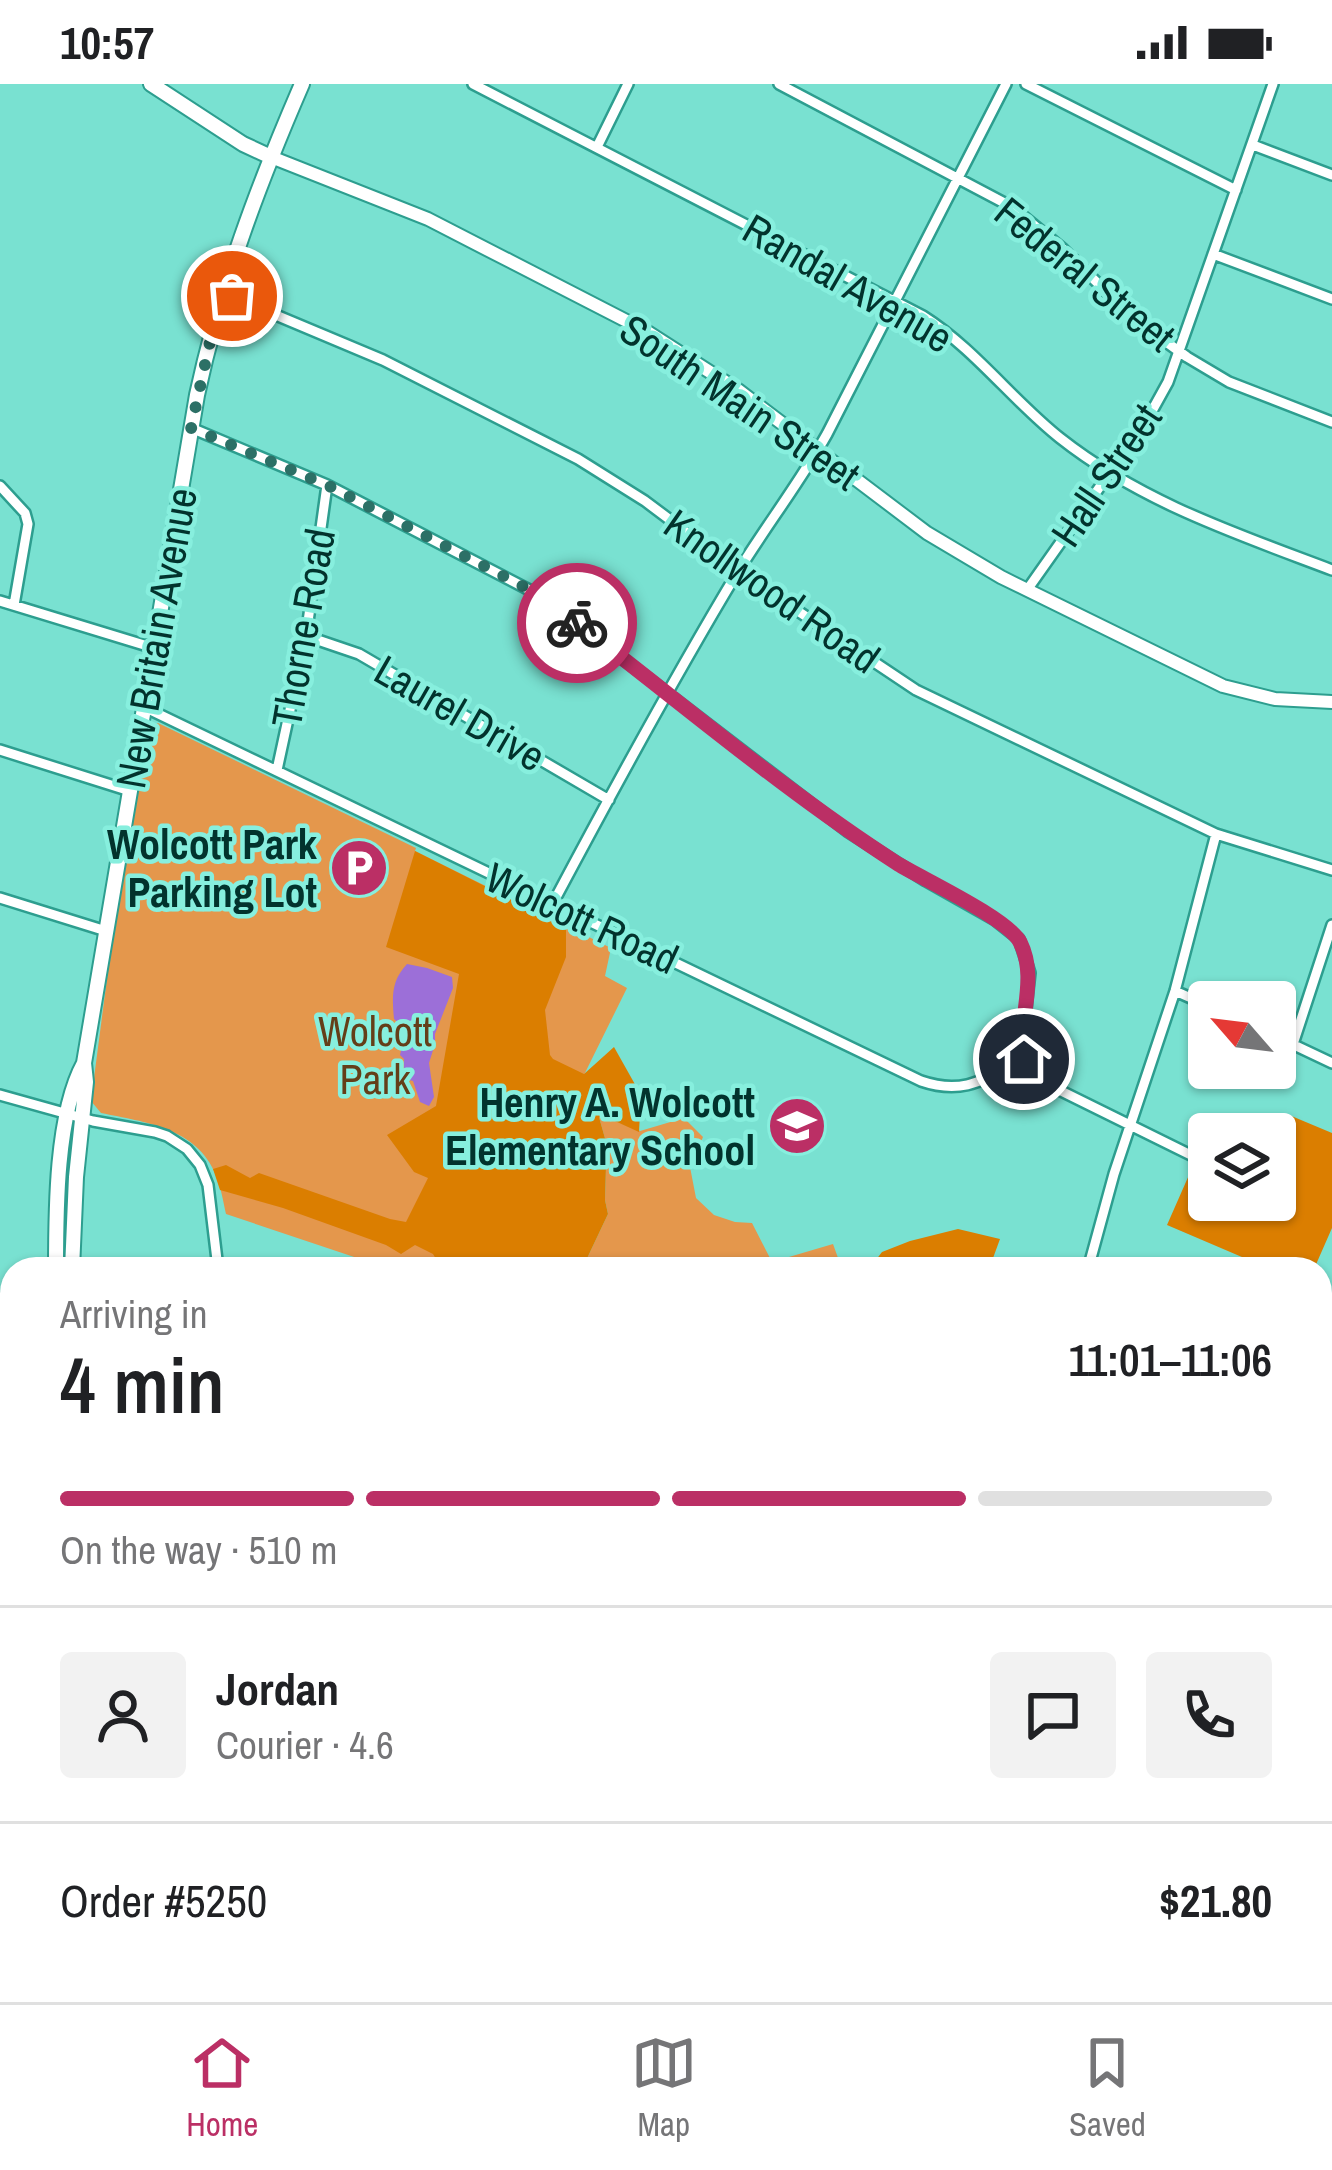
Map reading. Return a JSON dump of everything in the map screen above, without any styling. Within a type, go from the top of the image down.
[{"type":"main road","name":"South Main Street","points":[[151,84],[172,90],[243,144],[272,157]]},
{"type":"main road","name":"New Britain Avenue","points":[[72,1257],[75,1080],[84,1063],[191,428],[221,292],[302,84]]},
{"type":"main road","name":"New Britain Avenue","points":[[57,1257],[60,1178],[75,1116]]},
{"type":"street","name":"Randal Avenue","points":[[473,84],[895,300],[954,338],[1061,439],[1148,496],[1332,570]]},
{"type":"street","points":[[597,147],[628,84]]},
{"type":"street","name":"Federal Street","points":[[779,84],[800,89],[1012,207],[1178,352],[1229,382],[1332,422]]},
{"type":"street","points":[[553,903],[738,571],[818,450],[1006,84]]},
{"type":"street","points":[[1026,84],[1236,190]]},
{"type":"street","name":"Hall Street","points":[[1027,590],[1159,400],[1273,84]]},
{"type":"street","points":[[1253,145],[1332,175]]},
{"type":"street","name":"South Main Street","points":[[272,157],[428,219],[646,332],[714,373],[927,533],[1027,590],[1234,690],[1275,700],[1332,702]]},
{"type":"street","points":[[1213,254],[1332,298]]},
{"type":"street","name":"Knollwood Road","points":[[221,292],[346,342],[536,436],[645,501],[738,571],[916,691],[1216,834],[1332,870]]},
{"type":"street","points":[[191,428],[327,485],[542,596],[847,831],[995,920],[1018,939],[1030,973],[1024,1059],[1055,1088],[1188,1154]]},
{"type":"street","name":"Thorne Road","points":[[277,770],[306,636],[327,485]]},
{"type":"street","points":[[0,486],[28,519],[14,605]]},
{"type":"street","points":[[0,601],[154,648]]},
{"type":"street","name":"Laurel Drive","points":[[306,636],[359,654],[609,800]]},
{"type":"street","name":"Wolcott Road","points":[[144,706],[802,1026],[934,1085],[946,1089],[980,1081],[1024,1059]]},
{"type":"street","points":[[0,750],[130,791]]},
{"type":"street","points":[[1091,1257],[1175,991],[1216,834]]},
{"type":"street","points":[[0,898],[106,932]]},
{"type":"street","points":[[1296,1035],[1332,926]]},
{"type":"street","points":[[1175,991],[1188,997]]},
{"type":"street","points":[[1296,1046],[1332,1064]]},
{"type":"street","points":[[0,1095],[155,1132],[187,1149],[208,1185],[217,1257]]},
{"type":"green space","name":"Wolcott Park","points":[[158,723],[611,948],[605,976],[627,988],[580,1083],[552,1257],[354,1257],[226,1214],[216,1175],[196,1147],[168,1130],[101,1113],[91,1101],[108,971],[152,727]]},
{"type":"green space","points":[[599,1117],[640,1131],[684,1118],[703,1137],[690,1167],[696,1198],[714,1215],[752,1223],[769,1257],[588,1257],[608,1214],[606,1167],[601,1158],[608,1149]]},
{"type":"green space","points":[[833,1244],[838,1257],[789,1257]]},
{"type":"shaded area","points":[[415,851],[566,927],[566,957],[545,1010],[550,1055],[584,1074],[614,1047],[641,1095],[639,1132],[599,1117],[608,1149],[601,1158],[606,1167],[608,1214],[588,1257],[435,1257],[415,1245],[401,1254],[283,1208],[220,1190],[213,1169],[226,1165],[250,1178],[259,1173],[406,1222],[428,1178],[414,1172],[387,1135],[436,1106],[459,974],[386,947]]},
{"type":"shaded area","points":[[407,964],[452,977],[453,988],[429,1063],[434,1097],[429,1106],[420,1102],[413,1081],[392,1083],[404,1071],[400,1055],[406,1030],[394,1019],[393,996]]},
{"type":"shaded area","points":[[1296,1118],[1332,1133],[1332,1228],[1319,1257],[1242,1257],[1167,1225],[1188,1177],[1188,1221],[1296,1221]]},
{"type":"shaded area","points":[[958,1229],[1000,1239],[993,1257],[878,1257],[910,1241]]},
{"type":"way so far","points":[[232,296],[221,292],[191,428],[327,485],[542,596],[577,623]]},
{"type":"place","name":"Wolcott Park Parking Lot","points":[[359,868]]},
{"type":"place","name":"Henry A. Wolcott Elementary School","points":[[797,1126]]},
{"type":"route","points":[[577,623],[847,831],[995,920],[1018,939],[1030,973],[1024,1059]]}]
